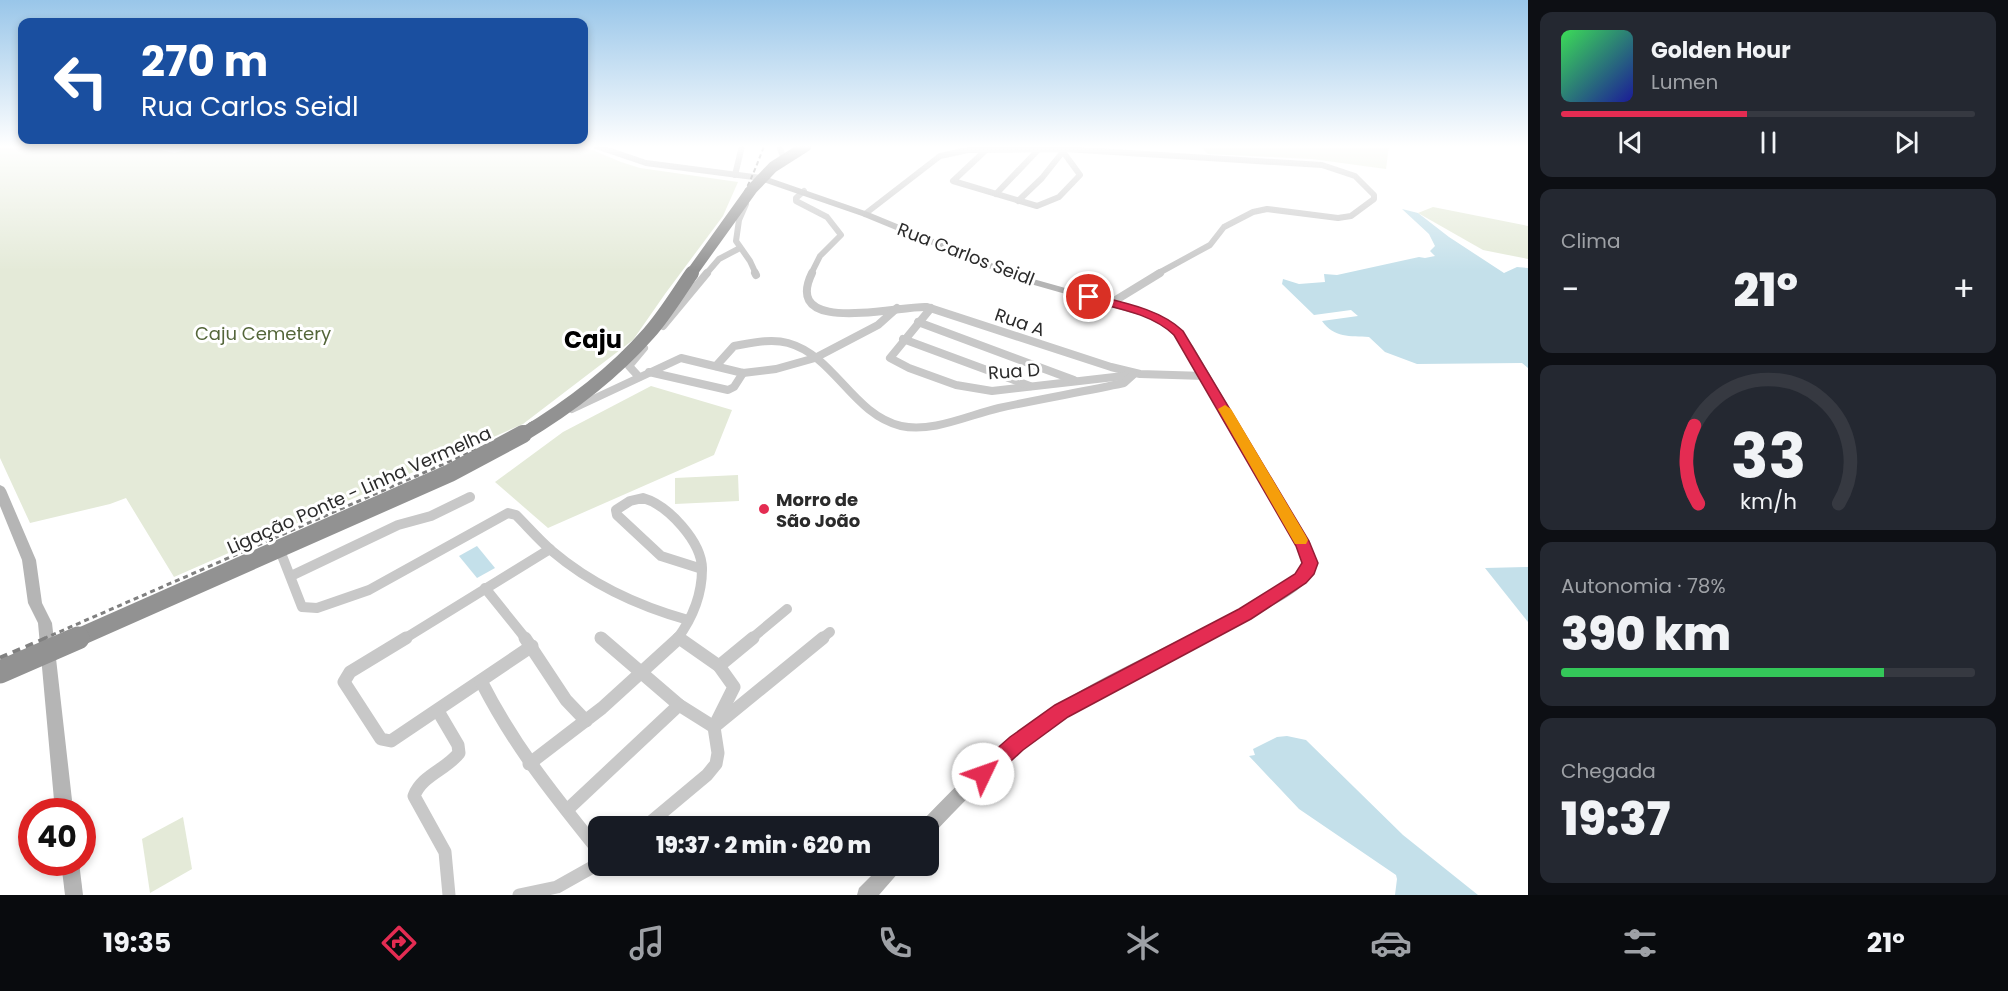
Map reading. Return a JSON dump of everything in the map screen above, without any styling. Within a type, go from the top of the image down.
[{"type":"highway","name":"Ligação Ponte - Linha Vermelha","points":[[0,672],[439,478],[489,454],[556,414],[603,379],[651,331],[753,188]]},
{"type":"street","points":[[755,188],[739,219],[736,236],[740,248],[750,261],[756,275]]},
{"type":"street","name":"Rua Carlos Seidl","points":[[793,188],[865,214],[991,267],[1147,314],[1170,325],[1188,346],[1304,546],[1310,563],[1309,570],[1300,578],[1245,614],[1061,711],[1017,744],[938,816]]},
{"type":"street","points":[[865,214],[899,188]]},
{"type":"street","points":[[976,188],[1029,205],[1040,206],[1053,200],[1068,188]]},
{"type":"street","points":[[996,194],[1002,188]]},
{"type":"street","points":[[1018,201],[1032,188]]},
{"type":"street","points":[[1111,303],[1134,286],[1210,245],[1224,227],[1253,212],[1267,209],[1330,219],[1344,218],[1358,212],[1374,199],[1374,195],[1367,188]]},
{"type":"street","name":"Rua A","points":[[804,191],[796,198],[796,201],[827,218],[841,235],[820,256],[805,286],[811,304],[818,309],[837,313],[911,305],[931,308],[1137,374],[1205,376]]},
{"type":"street","points":[[639,377],[629,365],[719,259],[740,248]]},
{"type":"street","points":[[552,418],[681,358],[743,374],[776,369],[815,357],[878,325],[897,308]]},
{"type":"street","points":[[931,308],[903,339],[1033,387]]},
{"type":"street","points":[[918,322],[1077,381]]},
{"type":"street","name":"Rua D","points":[[903,339],[889,356],[895,361],[967,387],[998,391],[1137,374]]},
{"type":"street","points":[[716,366],[730,349],[742,345],[783,342],[794,344],[815,357],[875,414],[893,424],[908,427],[923,427],[983,412],[1074,395],[1124,383],[1137,374]]},
{"type":"street","points":[[649,372],[728,390],[734,387],[743,374]]},
{"type":"street","points":[[494,446],[276,543],[302,607],[315,610],[374,588],[508,513],[516,515],[550,549],[579,572],[621,598],[657,612],[688,620]]},
{"type":"street","points":[[0,490],[29,560],[35,603],[45,623],[63,798]]},
{"type":"street","points":[[291,576],[398,525],[431,516],[470,497]]},
{"type":"street","points":[[529,764],[586,721],[679,638],[701,584],[702,569],[700,555],[667,508],[645,499],[622,505],[616,514],[661,556],[702,569]]},
{"type":"street","points":[[532,646],[394,740],[381,739],[344,682],[350,672],[550,549]]},
{"type":"street","points":[[485,588],[532,646],[566,700],[586,721]]},
{"type":"street","points":[[719,666],[787,609]]},
{"type":"street","points":[[714,728],[830,632]]},
{"type":"street","points":[[600,637],[679,705],[714,728]]},
{"type":"street","points":[[658,816],[713,769],[718,753],[714,728],[734,687],[719,666],[679,638]]},
{"type":"street","points":[[481,681],[496,711],[529,764],[588,837]]},
{"type":"street","points":[[567,810],[679,705]]},
{"type":"street","points":[[438,711],[458,746],[459,753],[419,785],[414,795],[445,852],[449,895]]},
{"type":"street","points":[[519,895],[545,893],[588,870]]},
{"type":"street","points":[[72,876],[74,895]]},
{"type":"street","points":[[866,895],[884,876]]},
{"type":"green space","name":"Caju Cemetery","points":[[0,188],[735,188],[723,216],[633,340],[523,424],[174,577],[126,498],[30,523],[0,458]]},
{"type":"green space","points":[[1433,207],[1528,226],[1528,259],[1483,250],[1418,213]]},
{"type":"green space","points":[[651,386],[732,410],[714,455],[548,528],[495,482],[563,432]]},
{"type":"green space","points":[[738,475],[739,501],[675,504],[675,478]]},
{"type":"green space","points":[[183,817],[192,869],[150,893],[142,839]]},
{"type":"water","points":[[1402,209],[1418,213],[1449,237],[1504,273],[1517,267],[1528,268],[1528,368],[1522,363],[1417,364],[1385,352],[1369,337],[1349,336],[1332,331],[1322,321],[1358,316],[1351,310],[1314,315],[1282,284],[1283,279],[1299,284],[1325,282],[1324,274],[1337,275],[1419,257],[1435,256],[1430,251],[1435,246],[1429,234]]},
{"type":"water","points":[[477,546],[495,568],[477,578],[459,556]]},
{"type":"water","points":[[1528,567],[1528,622],[1485,568]]},
{"type":"water","points":[[1287,736],[1306,740],[1403,835],[1478,895],[1395,895],[1396,875],[1299,809],[1249,756],[1255,755],[1253,749],[1277,737]]},
{"type":"railway","points":[[691,274],[734,213],[747,188]]},
{"type":"railway","points":[[43,639],[494,442],[542,418],[614,367],[629,353],[693,273]]},
{"type":"railway","points":[[0,658],[47,638]]},
{"type":"slow traffic","points":[[1225,409],[1301,540]]},
{"type":"place","name":"Morro de São João","points":[[764,509]]},
{"type":"district","name":"Caju","points":[[593,339]]},
{"type":"route","points":[[983,774],[1017,744],[1061,711],[1245,614],[1309,570],[1310,563],[1304,546],[1179,333],[1170,325],[1147,314],[1089,297]]}]
